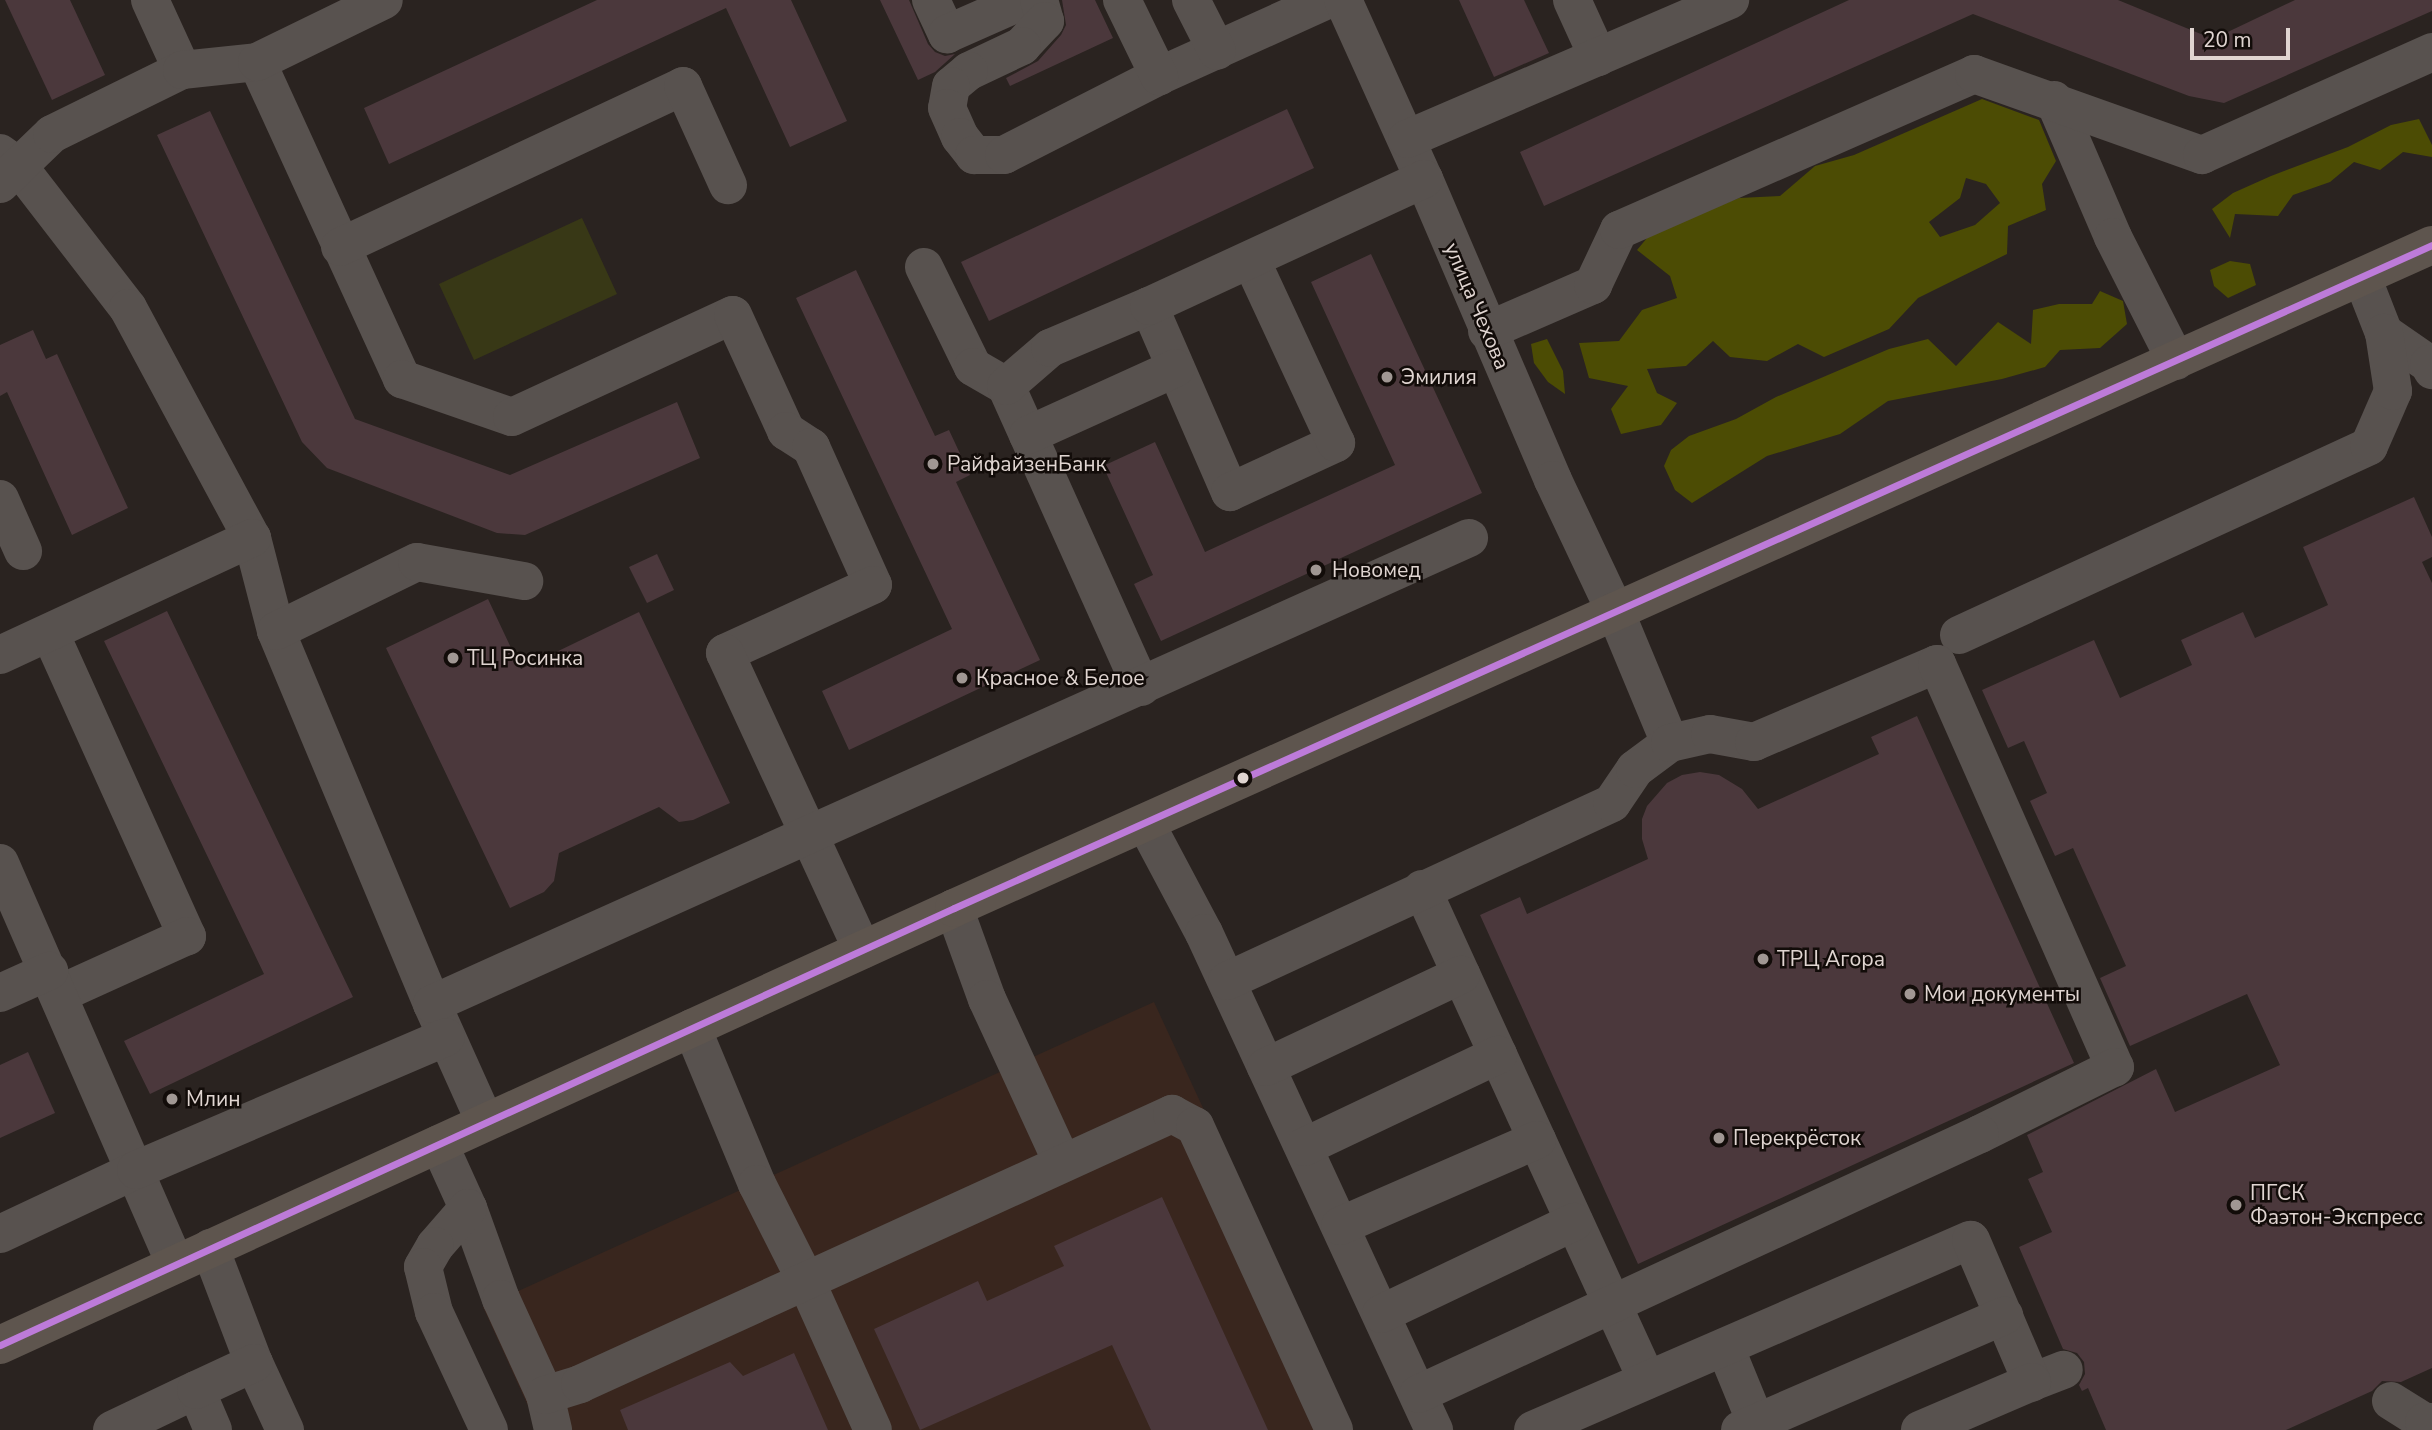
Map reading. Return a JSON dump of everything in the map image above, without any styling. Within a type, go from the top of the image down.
[{"type":"main road","points":[[0,1345],[954,908],[2432,245]]},
{"type":"street","points":[[150,0],[182,70]]},
{"type":"street","points":[[384,0],[257,62],[182,70],[52,134],[6,168],[128,308],[253,538],[276,631],[439,1020],[485,1122]]},
{"type":"street","points":[[931,0],[947,34],[1024,0]]},
{"type":"street","points":[[1039,0],[1045,21],[1022,46],[969,71],[951,86],[947,108],[960,138],[975,155],[1004,155],[1159,76],[1326,0]]},
{"type":"street","points":[[1122,0],[1159,76]]},
{"type":"street","points":[[1191,0],[1217,51]]},
{"type":"street","name":"улица Чехова","points":[[1343,0],[1407,139],[1487,331],[1615,611],[1670,744]]},
{"type":"street","points":[[1572,0],[1598,57]]},
{"type":"street","points":[[1407,139],[1730,0]]},
{"type":"street","points":[[1487,331],[1594,285],[1619,230],[1975,74],[2202,155],[2432,52]]},
{"type":"street","points":[[257,62],[402,379],[512,417],[733,315],[786,431],[811,447],[873,585],[725,653],[807,836],[862,950]]},
{"type":"street","points":[[340,247],[683,86],[728,186]]},
{"type":"street","points":[[2053,100],[2113,237],[2176,361]]},
{"type":"street","points":[[1006,386],[1051,348],[1251,260],[1424,179]]},
{"type":"street","points":[[1149,306],[1230,492],[1336,443],[1251,260]]},
{"type":"street","points":[[924,267],[973,367],[1006,386],[1141,687]]},
{"type":"street","points":[[1959,635],[2369,446],[2393,391],[2384,333],[2362,277]]},
{"type":"street","points":[[2384,333],[2429,364],[2432,370]]},
{"type":"street","points":[[1028,435],[1176,368]]},
{"type":"street","points":[[0,499],[23,551]]},
{"type":"street","points":[[0,655],[253,538]]},
{"type":"street","points":[[0,1234],[135,1170],[807,836],[1469,538]]},
{"type":"street","points":[[276,631],[417,562],[524,581]]},
{"type":"street","points":[[0,993],[54,982],[187,936],[50,633]]},
{"type":"street","points":[[1227,981],[1612,803],[1635,769],[1670,744],[1710,734],[1754,742],[1937,664],[2115,1067],[1980,1134],[1418,1394]]},
{"type":"street","points":[[1146,824],[1227,981],[1434,1430]]},
{"type":"street","points":[[0,863],[175,1264]]},
{"type":"street","points":[[1422,889],[1647,1381]]},
{"type":"street","points":[[954,908],[987,999],[1062,1162]]},
{"type":"street","points":[[1266,1067],[1461,975]]},
{"type":"street","points":[[692,1028],[727,1119],[806,1281],[873,1430]]},
{"type":"street","points":[[1304,1147],[1498,1055]]},
{"type":"street","points":[[439,1144],[468,1209],[501,1299],[549,1412],[580,1384],[1172,1114],[1195,1126],[1335,1430]]},
{"type":"street","points":[[1340,1226],[1537,1140]]},
{"type":"street","points":[[468,1209],[435,1246],[423,1267],[434,1312],[489,1430]]},
{"type":"street","points":[[1381,1314],[1574,1222]]},
{"type":"street","points":[[1533,1430],[1971,1240],[2004,1316],[2048,1376],[1920,1430]]},
{"type":"street","points":[[210,1248],[254,1363],[285,1430]]},
{"type":"street","points":[[1725,1347],[1752,1428],[2004,1316]]},
{"type":"street","points":[[112,1430],[254,1363]]},
{"type":"street","points":[[196,1390],[213,1430]]},
{"type":"street","points":[[2392,1401],[2424,1422],[2432,1422]]},
{"type":"shaded area","points":[[1982,99],[2039,120],[2056,161],[2042,184],[2046,210],[2008,226],[2007,254],[1918,298],[1889,329],[1824,357],[1798,344],[1767,361],[1730,357],[1713,341],[1686,366],[1647,369],[1657,393],[1677,403],[1661,425],[1621,434],[1611,409],[1628,386],[1589,378],[1579,343],[1619,341],[1642,310],[1677,298],[1670,276],[1637,250],[1652,232],[1739,198],[1780,196],[1815,166],[1854,155]],"holes":[[[1966,178],[1986,184],[2000,203],[1975,225],[1940,237],[1929,222],[1960,198]]]},
{"type":"shaded area","points":[[2419,119],[2432,145],[2432,157],[2403,152],[2380,170],[2354,162],[2330,182],[2293,195],[2278,216],[2235,214],[2230,238],[2212,209],[2233,193],[2271,176],[2348,147],[2391,125]]},
{"type":"shaded area","points":[[582,218],[617,294],[474,360],[439,284]]},
{"type":"shaded area","points":[[2230,261],[2250,264],[2256,285],[2228,298],[2214,286],[2210,270]]},
{"type":"shaded area","points":[[2100,291],[2123,301],[2127,324],[2100,348],[2060,350],[2045,367],[2002,379],[1888,401],[1840,434],[1767,456],[1692,503],[1675,490],[1664,466],[1671,450],[1689,436],[1736,419],[1776,397],[1889,349],[1928,339],[1956,366],[1998,322],[2031,344],[2033,310],[2059,304],[2092,304]]},
{"type":"shaded area","points":[[1547,339],[1563,371],[1565,394],[1548,382],[1534,363],[1531,344]]},
{"type":"shaded area","points":[[1154,1002],[1352,1430],[539,1430],[483,1307]]},
{"type":"building","points":[[5,0],[70,0],[105,75],[52,100]]},
{"type":"building","points":[[597,0],[791,0],[847,121],[790,147],[726,8],[389,164],[364,108]]},
{"type":"building","points":[[880,0],[909,0],[928,44],[935,52],[945,56],[955,54],[935,72],[918,80]]},
{"type":"building","points":[[1062,0],[1095,0],[1113,38],[1010,86],[1006,78],[1038,61],[1061,35],[1066,25]]},
{"type":"building","points":[[1459,0],[1524,0],[1549,53],[1494,77]]},
{"type":"building","points":[[1849,0],[2118,0],[2213,39],[2295,0],[2432,0],[2432,11],[2224,103],[2189,96],[1973,14],[1544,206],[1520,152]]},
{"type":"building","points":[[1287,109],[1314,168],[989,321],[961,262]]},
{"type":"building","points":[[210,111],[355,419],[510,475],[677,402],[700,458],[525,535],[497,533],[327,468],[302,442],[157,135]]},
{"type":"building","points":[[1371,254],[1482,493],[1161,641],[1134,584],[1153,575],[1103,466],[1155,442],[1205,552],[1395,465],[1311,282]]},
{"type":"building","points":[[856,270],[935,436],[949,430],[970,475],[956,482],[1040,660],[849,750],[822,691],[952,629],[796,298]]},
{"type":"building","points":[[33,330],[46,359],[57,354],[128,508],[72,535],[7,392],[0,396],[0,345]]},
{"type":"building","points":[[2414,497],[2432,537],[2432,557],[2422,562],[2432,583],[2432,1368],[2401,1382],[2382,1381],[2372,1391],[2286,1430],[2106,1430],[2088,1388],[2082,1391],[2079,1385],[2085,1374],[2084,1362],[2077,1353],[2063,1349],[2019,1247],[2052,1232],[2028,1179],[2043,1172],[2027,1135],[2156,1069],[2175,1112],[2280,1065],[2247,994],[2130,1046],[2100,978],[2126,966],[2073,848],[2055,856],[2030,801],[2047,793],[2024,741],[2008,748],[1982,690],[2094,640],[2120,698],[2192,665],[2181,640],[2243,612],[2255,638],[2328,605],[2303,547]]},
{"type":"building","points":[[657,554],[674,590],[647,603],[629,567]]},
{"type":"building","points":[[488,599],[521,669],[639,612],[730,803],[693,820],[679,822],[659,807],[559,853],[554,881],[544,892],[510,908],[386,648]]},
{"type":"building","points":[[167,611],[353,997],[150,1094],[124,1041],[264,974],[104,641]]},
{"type":"building","name":"ТРЦ Агора","points":[[1917,716],[2074,1063],[1638,1264],[1480,915],[1520,897],[1527,914],[1648,859],[1642,839],[1642,819],[1647,806],[1667,783],[1682,775],[1700,772],[1719,775],[1742,789],[1758,809],[1879,754],[1871,737]]},
{"type":"building","points":[[28,1052],[55,1113],[0,1138],[0,1065]]},
{"type":"building","points":[[1162,1197],[1268,1430],[1151,1430],[1112,1345],[920,1430],[874,1329],[978,1281],[987,1301],[1064,1266],[1054,1246]]},
{"type":"building","points":[[794,1353],[828,1430],[628,1430],[620,1410],[730,1362],[743,1376]]},
{"type":"transit line","points":[[0,1345],[954,908],[2432,245]]},
{"type":"place","name":"Эмилия","points":[[1387,377]]},
{"type":"place","name":"РайфайзенБанк","points":[[933,464]]},
{"type":"place","name":"Новомед","points":[[1316,570]]},
{"type":"place","name":"ТЦ Росинка","points":[[453,658]]},
{"type":"place","name":"Красное & Белое","points":[[962,678]]},
{"type":"place","name":"ТРЦ Агора","points":[[1763,959]]},
{"type":"place","name":"Мои документы","points":[[1910,994]]},
{"type":"place","name":"Млин","points":[[172,1099]]},
{"type":"place","name":"Перекрёсток","points":[[1719,1138]]},
{"type":"place","name":"ПГСК Фаэтон-Экспресс","points":[[2236,1205]]}]
